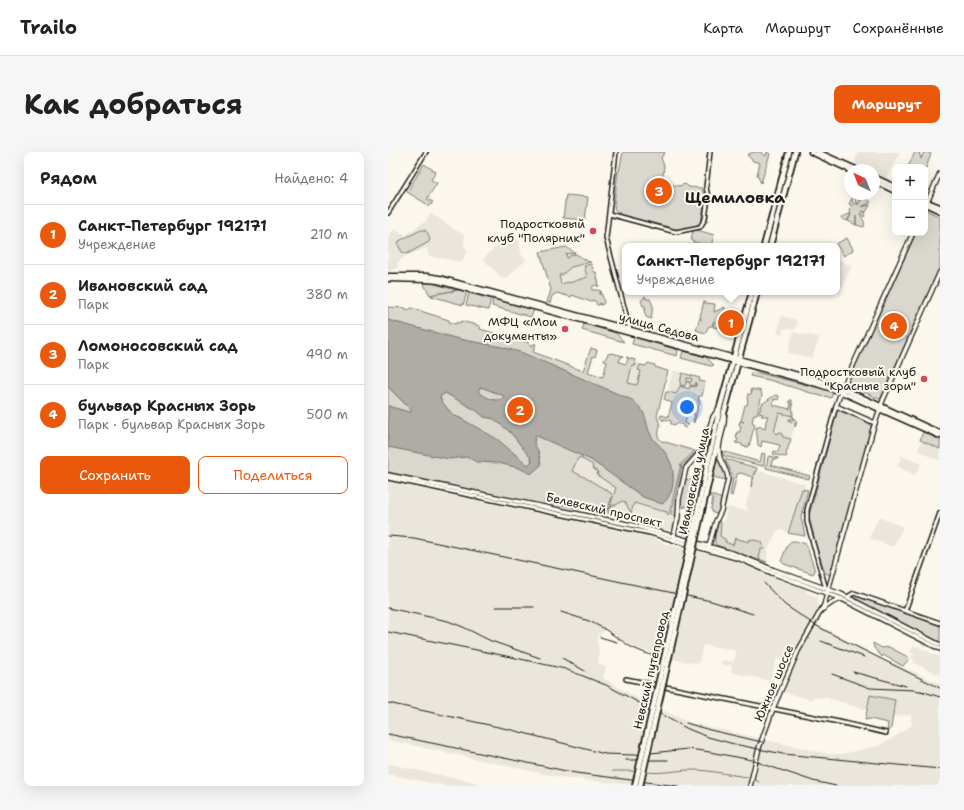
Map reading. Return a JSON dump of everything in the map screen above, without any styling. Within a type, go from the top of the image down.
[{"type":"main road","points":[[765,243],[789,152]]},
{"type":"main road","points":[[771,243],[795,152]]},
{"type":"main road","points":[[811,152],[844,167]]},
{"type":"main road","points":[[818,152],[845,164]]},
{"type":"main road","points":[[880,180],[892,186]]},
{"type":"main road","points":[[880,184],[892,190]]},
{"type":"main road","points":[[928,204],[940,207]]},
{"type":"main road","points":[[928,205],[940,211]]},
{"type":"main road","name":"улица Седова","points":[[388,276],[427,276],[439,278],[631,332]]},
{"type":"main road","name":"улица Седова","points":[[388,279],[438,281],[732,359],[841,390],[940,436]]},
{"type":"main road","name":"Ивановская улица","points":[[694,536],[720,407],[732,359],[751,295]]},
{"type":"main road","name":"Ивановская улица","points":[[688,560],[724,413],[757,295]]},
{"type":"main road","name":"улица Седова","points":[[880,408],[940,433]]},
{"type":"main road","name":"Невский путепровод","points":[[635,786],[688,560]]},
{"type":"main road","name":"Невский путепровод","points":[[640,786],[688,560]]},
{"type":"street","points":[[388,214],[426,152]]},
{"type":"street","points":[[616,152],[606,242],[631,332]]},
{"type":"street","points":[[609,214],[676,232],[697,228],[702,225],[705,218],[708,197],[706,186],[710,152]]},
{"type":"street","points":[[928,200],[940,173]]},
{"type":"street","points":[[827,590],[811,542],[807,522],[807,510],[841,390],[912,236]]},
{"type":"street","name":"Южное шоссе","points":[[750,786],[759,748],[773,709],[798,651],[822,610],[880,408],[940,272]]},
{"type":"street","points":[[836,406],[875,423]]},
{"type":"street","name":"Ивановская улица","points":[[674,538],[679,499],[686,468],[702,449],[713,417],[720,407]]},
{"type":"street","name":"Ивановская улица","points":[[708,548],[716,521],[722,511],[728,479],[728,474],[719,452],[725,422],[724,413]]},
{"type":"street","points":[[709,430],[712,429],[715,431]]},
{"type":"street","name":"Белевский проспект","points":[[388,475],[637,526],[708,548],[741,556],[847,597],[940,645]]},
{"type":"street","name":"Белевский проспект","points":[[388,478],[674,538]]},
{"type":"street","points":[[905,611],[940,513]]},
{"type":"street","name":"Белевский проспект","points":[[827,590],[940,649]]},
{"type":"street","points":[[847,597],[854,593],[940,623]]},
{"type":"street","points":[[822,610],[835,601],[842,599]]},
{"type":"street","points":[[626,679],[886,733]]},
{"type":"shaded area","points":[[623,152],[665,152],[661,158],[664,166],[662,183],[679,186],[685,184],[689,187],[702,188],[705,200],[701,222],[694,227],[674,229],[620,215],[620,213],[615,211],[614,205],[618,171]]},
{"type":"shaded area","points":[[753,152],[762,152],[762,154],[766,156],[767,152],[770,154],[761,183],[757,175],[760,163],[753,161],[747,155]]},
{"type":"shaded area","points":[[858,152],[900,152],[894,164],[892,164],[886,178],[880,175],[880,164],[854,163]]},
{"type":"shaded area","points":[[915,152],[919,152],[921,159],[924,152],[931,154],[927,164],[909,164]]},
{"type":"shaded area","points":[[424,164],[436,172],[431,180],[437,183],[427,199],[433,202],[430,206],[407,192]]},
{"type":"shaded area","points":[[566,195],[588,197],[585,220],[563,218]]},
{"type":"shaded area","points":[[851,200],[853,204],[856,204],[855,200],[859,200],[858,205],[861,200],[868,200],[871,202],[861,207],[870,205],[866,212],[862,211],[866,213],[864,217],[861,213],[860,214],[864,222],[864,227],[848,221],[851,214],[847,221],[841,218],[851,213],[850,210],[852,206],[849,204]]},
{"type":"shaded area","points":[[928,211],[940,217],[940,267],[881,398],[879,399],[847,384],[915,236],[928,236]]},
{"type":"shaded area","points":[[430,213],[465,236],[464,246],[468,251],[461,262],[428,256],[427,248],[406,256],[397,263],[398,267],[388,272],[388,239],[394,229],[406,235],[422,223],[425,223]]},
{"type":"shaded area","points":[[421,230],[425,230],[427,233],[430,240],[429,242],[407,254],[402,252],[398,245],[399,241]]},
{"type":"shaded area","points":[[697,230],[714,235],[712,243],[693,242],[691,239],[693,231]]},
{"type":"shaded area","points":[[511,232],[519,241],[521,254],[526,260],[507,278],[501,277],[483,259]]},
{"type":"shaded area","points":[[847,238],[853,249],[844,256],[840,250],[840,243],[838,243]]},
{"type":"shaded area","points":[[566,247],[575,253],[566,254],[567,258],[576,254],[591,262],[571,267],[562,275],[559,275],[561,284],[587,277],[584,266],[591,264],[594,272],[596,272],[599,285],[598,287],[598,285],[593,286],[592,290],[600,290],[600,295],[601,291],[604,302],[603,304],[600,305],[600,303],[597,305],[595,301],[592,300],[591,302],[572,295],[571,297],[557,293],[552,296],[550,303],[547,302],[551,290],[540,252]]},
{"type":"shaded area","points":[[840,260],[852,266],[840,291]]},
{"type":"shaded area","points":[[583,264],[591,289],[561,292],[557,271]]},
{"type":"shaded area","points":[[423,283],[431,283],[457,290],[430,295]]},
{"type":"shaded area","points":[[459,290],[467,292],[463,305],[431,296],[435,294]]},
{"type":"shaded area","points":[[469,293],[491,299],[488,310],[466,305]]},
{"type":"shaded area","points":[[645,296],[646,299],[650,299],[653,306],[651,319],[646,317],[644,310],[646,309],[641,301]]},
{"type":"shaded area","points":[[493,299],[534,310],[531,317],[492,306]]},
{"type":"shaded area","points":[[704,301],[705,303],[715,304],[714,312],[725,307],[723,319],[725,320],[723,326],[722,322],[718,325],[720,328],[713,327],[714,321],[712,326],[709,326],[705,333],[696,330],[700,318],[702,320],[700,317]]},
{"type":"shaded area","points":[[388,307],[406,308],[409,310],[411,308],[449,320],[449,322],[456,324],[457,322],[460,323],[461,321],[480,326],[480,329],[530,343],[529,345],[532,346],[533,344],[536,344],[533,352],[583,371],[591,348],[597,350],[595,357],[593,356],[588,372],[603,377],[607,362],[604,361],[608,354],[612,353],[623,356],[619,362],[626,364],[628,359],[626,357],[635,360],[634,363],[636,364],[636,366],[632,365],[628,383],[637,385],[641,371],[638,370],[640,365],[646,366],[648,363],[668,371],[657,416],[660,425],[658,437],[662,441],[695,451],[681,464],[669,515],[667,512],[634,503],[631,513],[625,502],[622,501],[616,505],[612,505],[611,508],[612,511],[619,512],[618,516],[608,513],[616,488],[597,475],[598,472],[592,468],[593,465],[582,459],[582,456],[578,458],[572,471],[611,493],[612,497],[606,513],[544,501],[606,514],[605,518],[388,472]]},
{"type":"shaded area","points":[[782,316],[796,320],[797,324],[795,330],[784,328],[782,335],[777,333]]},
{"type":"shaded area","points":[[388,320],[459,339],[502,347],[523,353],[632,400],[638,405],[644,414],[652,437],[664,451],[671,465],[673,484],[671,491],[667,500],[662,504],[643,497],[591,460],[537,436],[535,437],[534,443],[539,453],[541,465],[531,474],[519,468],[498,463],[477,462],[467,457],[449,459],[388,447],[388,406],[409,412],[412,411],[388,387]],"holes":[[[481,387],[504,396],[504,397],[498,400],[487,397],[478,391]],[[445,393],[477,411],[484,417],[494,419],[510,432],[532,461],[528,465],[497,439],[453,415],[442,402],[440,397]]]},
{"type":"shaded area","points":[[584,324],[616,333],[624,342],[582,330]]},
{"type":"shaded area","points":[[793,332],[820,337],[812,358],[788,353]]},
{"type":"shaded area","points":[[634,337],[678,350],[677,356],[632,344]]},
{"type":"shaded area","points":[[683,351],[706,357],[714,365],[711,366],[681,358]]},
{"type":"shaded area","points":[[633,359],[635,360],[634,363],[636,364],[637,362],[647,366],[640,392],[624,387]]},
{"type":"shaded area","points":[[673,371],[696,377],[688,399],[667,393]]},
{"type":"shaded area","points":[[755,372],[833,392],[831,398],[824,397],[769,380],[750,376],[751,373]]},
{"type":"shaded area","points":[[682,373],[700,378],[699,381],[705,382],[702,396],[699,396],[698,401],[700,401],[694,423],[693,421],[695,414],[688,413],[685,423],[689,425],[687,425],[686,428],[683,427],[683,425],[676,423],[676,425],[671,424],[671,421],[664,419],[663,421],[660,417],[661,415],[668,417],[672,403],[664,399],[666,392],[676,394],[680,386],[689,389],[690,386],[695,387],[696,386],[691,386],[689,382],[686,382],[685,386],[680,385]],"holes":[[[687,378],[692,379],[691,382],[687,381]]]},
{"type":"shaded area","points":[[750,390],[761,391],[762,395],[757,414],[754,414],[752,422],[755,424],[749,446],[747,447],[735,442],[737,442],[738,439],[736,438],[737,432],[740,432],[740,421],[744,422],[741,421],[745,405],[747,405],[748,394],[751,394],[752,391]]},
{"type":"shaded area","points":[[775,395],[779,396],[778,400],[774,399],[773,405],[790,409],[791,403],[789,402],[792,400],[793,415],[779,413],[774,432],[776,434],[781,432],[783,437],[791,439],[786,454],[787,456],[785,457],[773,454],[774,451],[778,452],[780,445],[762,441],[761,447],[758,445],[756,427],[758,428],[759,426],[765,429],[768,416],[761,416],[763,414],[759,413],[762,404]]},
{"type":"shaded area","points":[[840,411],[869,423],[871,427],[830,575],[825,573],[815,542],[809,516],[837,412]]},
{"type":"shaded area","points":[[778,412],[792,416],[796,422],[791,439],[772,437]]},
{"type":"shaded area","points":[[794,418],[797,422],[795,427],[795,423],[789,421],[789,419]]},
{"type":"shaded area","points":[[923,432],[940,440],[940,449],[920,440]]},
{"type":"shaded area","points":[[922,441],[940,449],[940,461],[918,451]]},
{"type":"shaded area","points":[[697,451],[697,453],[686,463],[684,467],[677,497],[676,516],[671,515],[682,465]]},
{"type":"shaded area","points":[[722,451],[760,462],[762,453],[765,454],[764,465],[762,466],[724,456]]},
{"type":"shaded area","points":[[717,452],[719,461],[727,476],[724,490],[726,480],[713,477],[709,494],[722,499],[719,512],[716,514],[713,513],[711,509],[713,498],[707,495]]},
{"type":"shaded area","points":[[581,456],[583,457],[582,459],[594,465],[598,472],[597,475],[617,488],[633,503],[654,510],[667,512],[667,514],[676,516],[673,528],[667,531],[650,527],[650,524],[606,514],[612,497],[611,493],[585,477],[571,471]]},
{"type":"shaded area","points":[[902,456],[921,464],[915,475],[897,466]]},
{"type":"shaded area","points":[[768,457],[778,458],[773,459],[771,465],[810,476],[809,479],[766,468]]},
{"type":"shaded area","points":[[725,459],[757,468],[755,475],[755,471],[753,476],[751,487],[752,477],[741,473],[737,474],[732,496],[730,495],[733,476]]},
{"type":"shaded area","points":[[756,470],[805,484],[804,489],[802,489],[790,529],[788,529],[787,532],[780,529],[777,531],[768,549],[767,561],[719,544],[719,523],[724,521],[727,507],[748,511],[746,504]]},
{"type":"shaded area","points":[[685,479],[700,482],[698,493],[691,493],[687,508],[687,506],[684,506],[684,508],[680,505]]},
{"type":"shaded area","points":[[388,482],[651,537],[668,545],[727,558],[807,588],[806,592],[818,597],[818,610],[812,621],[887,661],[897,664],[940,684],[940,786],[641,786],[559,777],[388,740]],"holes":[[[605,628],[631,646],[671,659],[699,664],[703,645],[735,650],[734,662],[722,660],[721,665],[732,666],[731,672],[770,681],[777,658],[794,666],[784,692],[812,700],[814,697],[824,697],[867,710],[868,701],[889,706],[893,716],[911,715],[912,725],[878,746],[842,754],[829,754],[691,723],[637,698],[603,678],[606,667],[598,664],[599,651],[597,635],[603,632]]]},
{"type":"shaded area","points":[[802,489],[808,490],[801,517],[805,536],[788,533]]},
{"type":"shaded area","points":[[879,517],[903,527],[893,547],[869,538]]},
{"type":"shaded area","points":[[719,521],[721,523],[720,536],[726,540],[725,542],[733,545],[735,538],[749,542],[750,539],[762,542],[764,549],[761,549],[759,559],[767,562],[716,545],[715,535]]},
{"type":"shaded area","points":[[792,541],[806,544],[815,571],[813,574],[784,564],[781,561],[788,544]]},
{"type":"shaded area","points":[[853,595],[940,626],[940,643],[850,597]]},
{"type":"shaded area","points":[[873,643],[882,648],[889,647],[908,657],[909,659],[903,666],[883,655],[882,657],[874,648]]},
{"type":"shaded area","points":[[914,645],[940,657],[940,675],[913,663],[915,661],[911,658],[914,654],[910,652]]},
{"type":"shaded area","points":[[870,695],[895,700],[891,729],[887,731],[888,723],[870,719],[865,720]]},
{"type":"shaded area","points":[[388,764],[478,783],[477,786],[445,786],[388,774]]},
{"type":"waterway","points":[[646,772],[658,773],[699,770],[748,777]]},
{"type":"waterway","points":[[612,771],[636,771]]},
{"type":"waterway","points":[[754,779],[759,782]]},
{"type":"railway","points":[[388,536],[414,538],[711,601],[753,614]]},
{"type":"railway","points":[[764,583],[785,605],[815,625],[940,688]]},
{"type":"railway","points":[[496,607],[534,607]]},
{"type":"railway","points":[[388,608],[448,621],[491,641],[540,658]]},
{"type":"railway","points":[[561,612],[589,621],[603,628],[631,647],[661,658]]},
{"type":"railway","points":[[388,632],[565,669],[606,685],[688,729],[708,737],[734,744],[783,754],[940,769]]},
{"type":"railway","points":[[600,637],[617,642]]},
{"type":"railway","points":[[821,641],[864,657]]},
{"type":"railway","points":[[562,658],[585,671]]},
{"type":"railway","points":[[853,672],[906,686]]},
{"type":"railway","points":[[832,674],[870,688],[925,692]]},
{"type":"railway","points":[[921,691],[940,697]]},
{"type":"railway","points":[[388,703],[512,730],[605,754],[633,755],[688,749],[752,760]]},
{"type":"railway","points":[[686,723],[762,742]]},
{"type":"railway","points":[[388,734],[576,773],[678,786]]},
{"type":"railway","points":[[626,760],[668,760]]},
{"type":"railway","points":[[754,761],[813,781],[836,786]]},
{"type":"place","name":"Ломоносовский сад","points":[[659,191]]},
{"type":"place","name":"Подростковый клуб \"Полярник\"","points":[[593,231]]},
{"type":"place","name":"Санкт-Петербург 192171","points":[[731,323]]},
{"type":"place","name":"бульвар Красных Зорь","points":[[894,326]]},
{"type":"place","name":"МФЦ «Мои документы»","points":[[565,329]]},
{"type":"place","name":"Подростковый клуб \"Красные зори\"","points":[[924,379]]},
{"type":"place","name":"Ивановский сад","points":[[520,410]]},
{"type":"district","name":"Щемиловка","points":[[735,197]]}]
